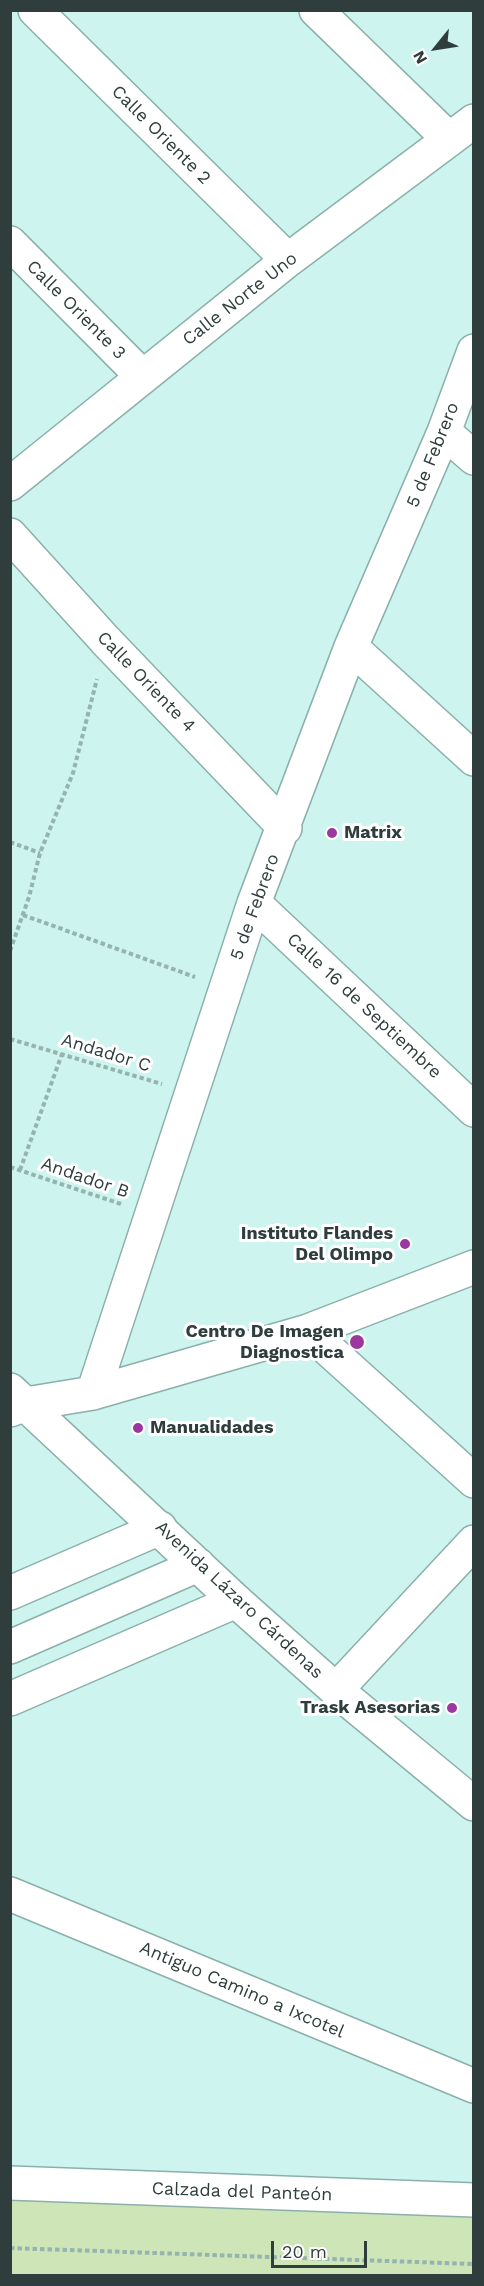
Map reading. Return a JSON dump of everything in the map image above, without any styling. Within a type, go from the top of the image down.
[{"type":"street","name":"Calle Oriente 2","points":[[34,10],[288,260]]},
{"type":"street","points":[[316,10],[461,130]]},
{"type":"street","name":"Calle Norte Uno","points":[[10,484],[288,260],[461,130]]},
{"type":"street","name":"Calle Oriente 3","points":[[10,243],[142,376]]},
{"type":"street","name":"5 de Febrero","points":[[93,1393],[194,1093],[254,903],[285,828],[351,646],[444,432],[474,351]]},
{"type":"street","points":[[444,432],[474,458]]},
{"type":"street","name":"Calle Oriente 4","points":[[10,535],[106,641],[285,828]]},
{"type":"street","points":[[351,646],[474,759]]},
{"type":"street","name":"Calle 16 de Septiembre","points":[[254,903],[474,1110]]},
{"type":"street","points":[[16,1401],[93,1393],[308,1331],[474,1267]]},
{"type":"street","points":[[308,1331],[474,1481]]},
{"type":"street","name":"Avenida Lázaro Cárdenas","points":[[16,1401],[160,1528],[336,1690],[474,1804]]},
{"type":"street","points":[[10,1593],[160,1528]]},
{"type":"street","points":[[336,1690],[474,1542]]},
{"type":"street","points":[[10,1647],[198,1565]]},
{"type":"street","points":[[10,1698],[236,1600]]},
{"type":"street","name":"Antiguo Camino a Ixcotel","points":[[10,1893],[474,2086]]},
{"type":"street","name":"Calzada del Panteón","points":[[10,2183],[474,2200]]},
{"type":"path","points":[[10,951],[23,915],[40,853],[73,773],[106,641]]},
{"type":"path","points":[[10,842],[40,853]]},
{"type":"path","points":[[23,915],[227,988]]},
{"type":"path","name":"Andador C","points":[[10,1039],[194,1093]]},
{"type":"path","points":[[20,1170],[62,1054]]},
{"type":"path","name":"Andador B","points":[[10,1167],[152,1214]]},
{"type":"path","points":[[10,2248],[474,2264]]},
{"type":"green space","points":[[10,2176],[473,2200],[473,2275],[11,2275]]},
{"type":"place","name":"Matrix","points":[[332,833]]},
{"type":"place","name":"Instituto Flandes Del Olimpo","points":[[405,1244]]},
{"type":"place","name":"Centro De Imagen Diagnostica","points":[[357,1342]]},
{"type":"place","name":"Manualidades","points":[[138,1428]]},
{"type":"place","name":"Trask Asesorias","points":[[452,1708]]}]
